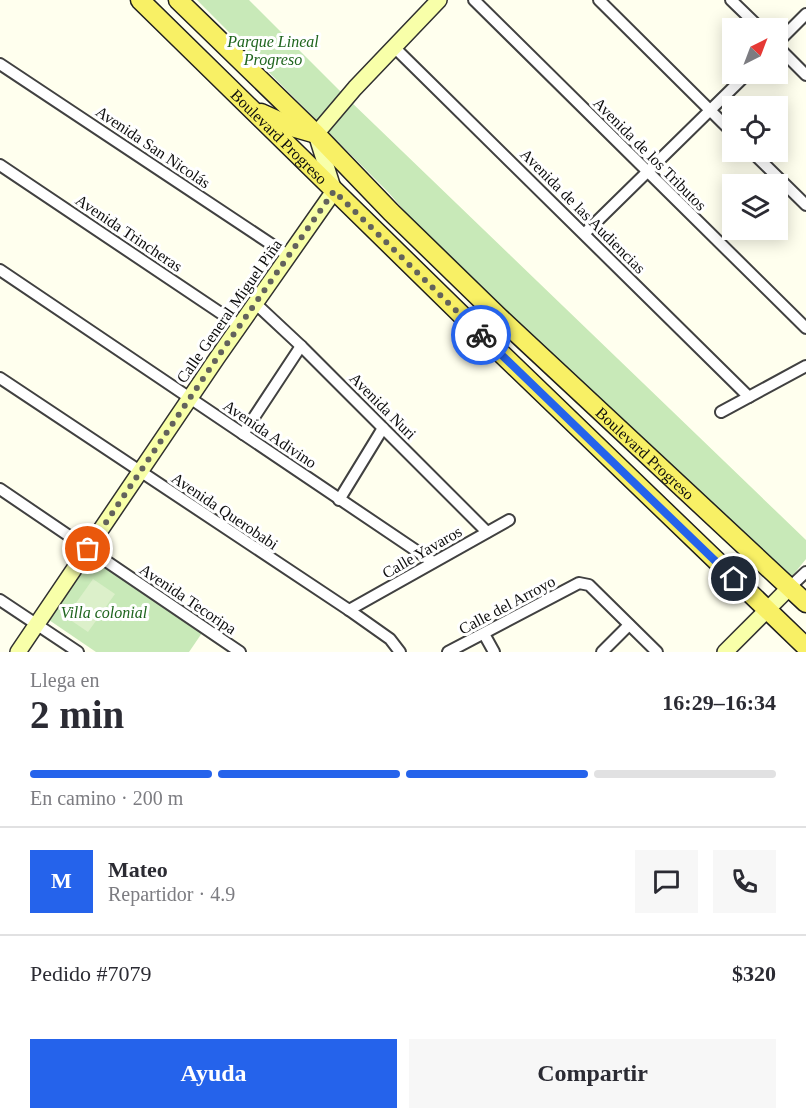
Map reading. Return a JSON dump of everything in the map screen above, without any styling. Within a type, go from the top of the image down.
[{"type":"main road","name":"Boulevard Progreso","points":[[140,0],[766,611],[806,647]]},
{"type":"main road","name":"Boulevard Progreso","points":[[178,0],[498,316],[806,603]]},
{"type":"main road","points":[[251,108],[292,127],[316,134]]},
{"type":"main road","points":[[334,191],[362,198],[391,212]]},
{"type":"street","points":[[334,191],[316,134],[355,88],[440,0]]},
{"type":"street","name":"Avenida de los Tributos","points":[[474,0],[806,328]]},
{"type":"street","points":[[599,0],[722,122]]},
{"type":"street","points":[[731,0],[750,18]]},
{"type":"street","points":[[788,33],[806,14]]},
{"type":"street","name":"Avenida de las Audiencias","points":[[394,47],[749,397]]},
{"type":"street","points":[[788,56],[806,75]]},
{"type":"street","name":"Avenida San Nicolás","points":[[0,64],[289,256]]},
{"type":"street","points":[[585,234],[737,84]]},
{"type":"street","points":[[762,162],[806,205]]},
{"type":"street","name":"Avenida Trincheras","points":[[0,165],[240,326]]},
{"type":"street","name":"Calle General Miguel Piña","points":[[18,652],[255,303],[334,191]]},
{"type":"street","name":"Avenida Adivino","points":[[0,270],[433,562]]},
{"type":"street","name":"Avenida Nuri","points":[[255,303],[487,532]]},
{"type":"street","points":[[243,434],[301,346]]},
{"type":"street","points":[[721,412],[806,366]]},
{"type":"street","name":"Avenida Querobabi","points":[[0,378],[349,610],[390,639],[400,652]]},
{"type":"street","points":[[339,500],[384,428]]},
{"type":"street","name":"Avenida Tecoripa","points":[[0,489],[240,652]]},
{"type":"street","name":"Calle Yavaros","points":[[349,610],[509,520]]},
{"type":"street","points":[[725,652],[806,572]]},
{"type":"street","name":"Calle del Arroyo","points":[[448,652],[579,583],[589,585],[629,626]]},
{"type":"street","points":[[0,600],[78,652]]},
{"type":"street","points":[[602,652],[629,626],[657,652]]},
{"type":"street","points":[[484,634],[494,652]]},
{"type":"green space","name":"Parque Lineal Progreso","points":[[197,0],[249,0],[349,100],[806,540],[806,559],[789,580],[482,301],[389,193]]},
{"type":"green space","name":"Villa colonial","points":[[90,558],[202,633],[189,652],[96,652],[49,620]]},
{"type":"green space","points":[[93,579],[115,594],[88,632],[66,617]]},
{"type":"way so far","points":[[88,549],[217,358],[334,191],[481,335]]},
{"type":"route","points":[[481,335],[734,579]]}]
